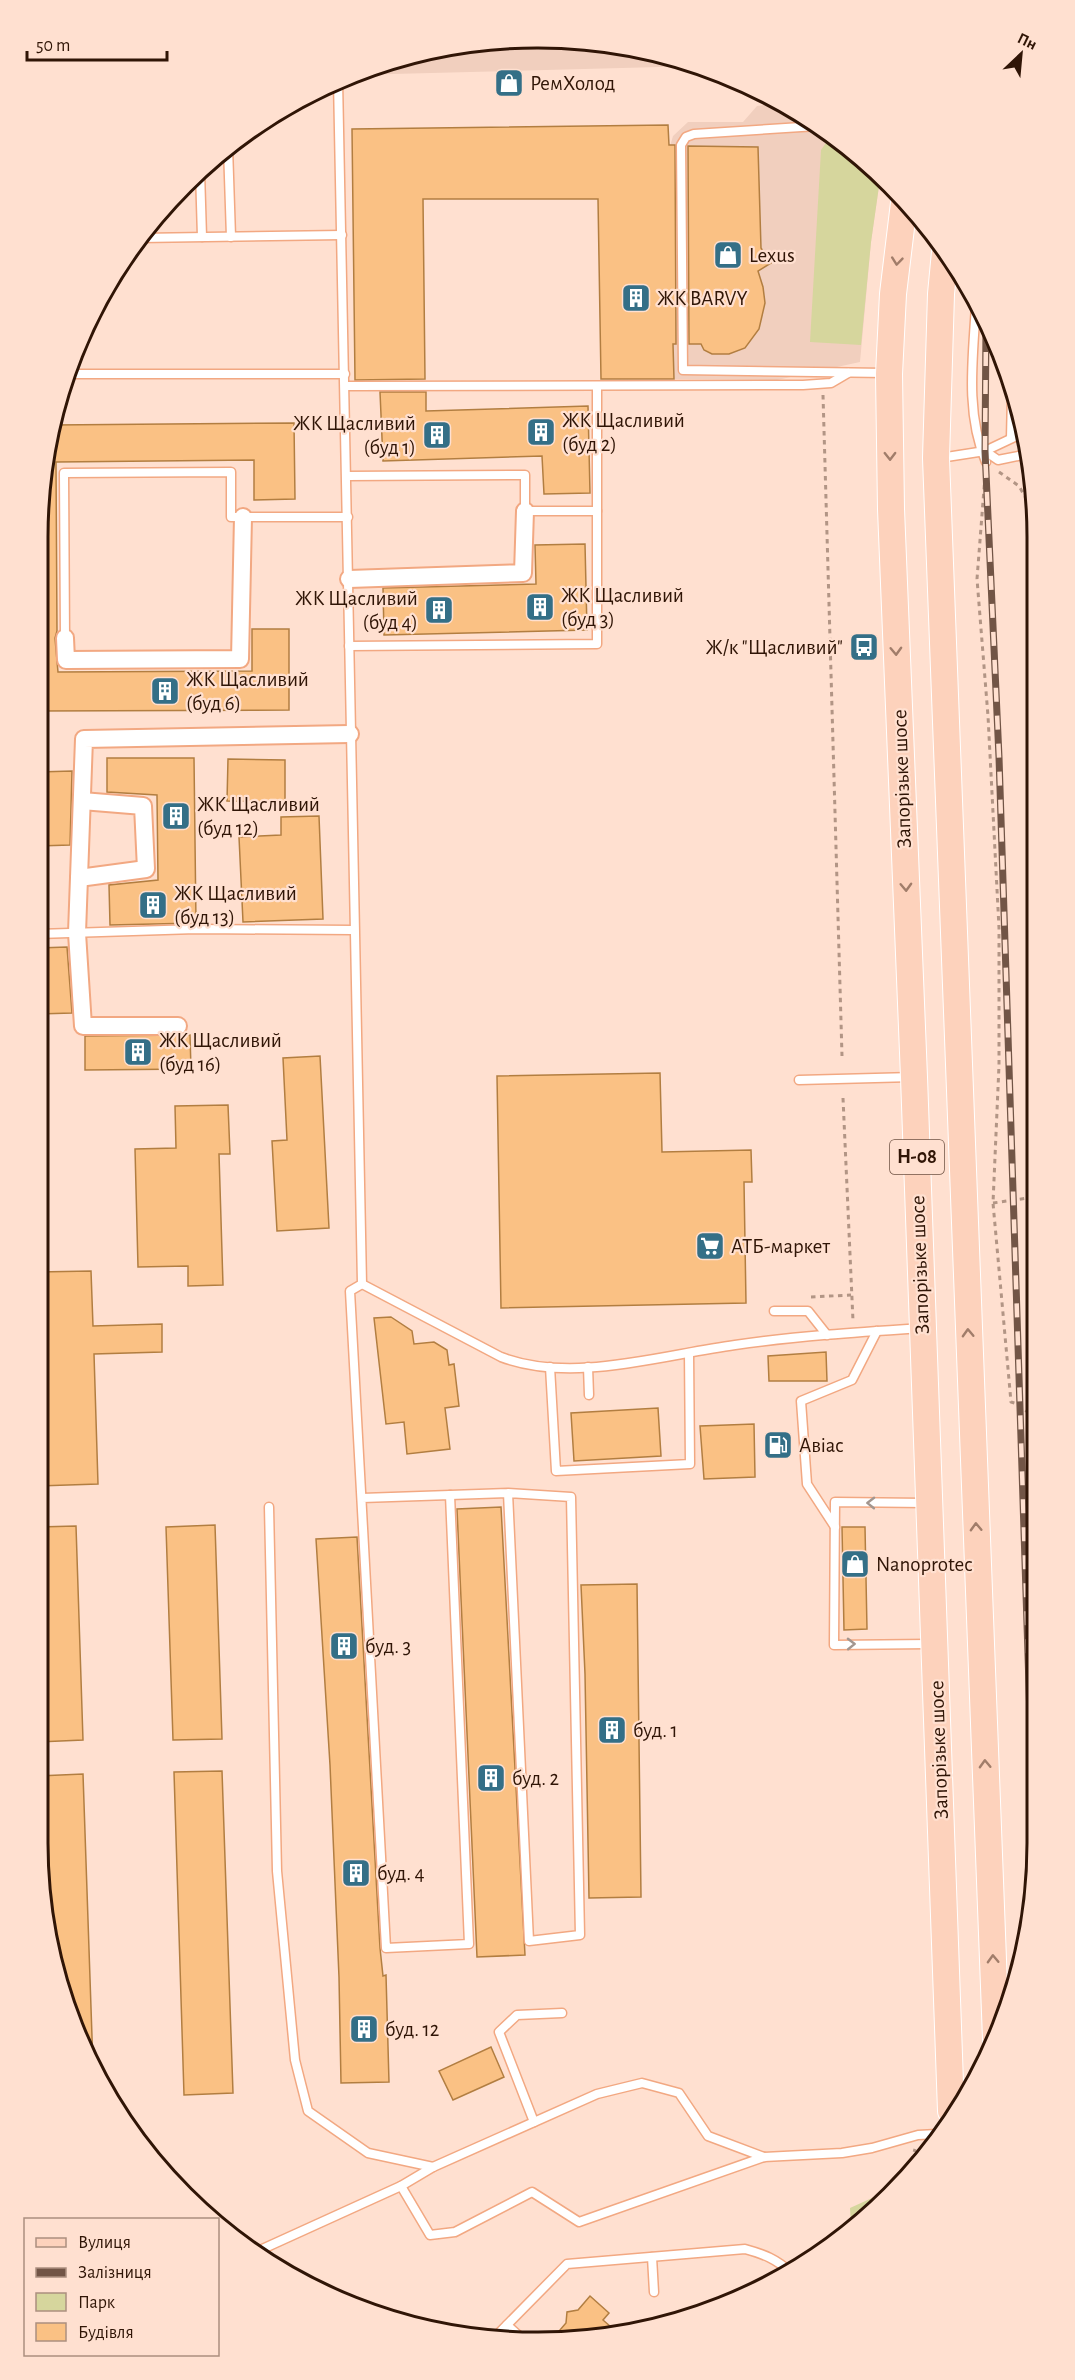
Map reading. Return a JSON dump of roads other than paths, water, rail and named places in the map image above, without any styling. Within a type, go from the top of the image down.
[{"type":"main road","name":"Запорізьке шосе","points":[[903,212],[893,294],[889,374],[891,509],[951,2104]]},
{"type":"main road","name":"Н-08","points":[[944,265],[936,458],[995,2016]]},
{"type":"street","points":[[349,579],[523,573],[525,511]]},
{"type":"street","points":[[65,638],[66,660],[240,659],[243,517]]},
{"type":"street","points":[[178,1026],[83,1026],[77,933],[84,739],[350,734]]},
{"type":"street","points":[[79,878],[146,869],[143,806],[82,801]]},
{"type":"lane","points":[[338,90],[348,517],[353,930],[362,1284]]},
{"type":"lane","points":[[804,127],[694,134],[686,137],[681,145],[683,370],[889,374]]},
{"type":"lane","points":[[228,158],[231,237]]},
{"type":"lane","points":[[200,182],[202,237]]},
{"type":"lane","points":[[151,238],[342,235]]},
{"type":"lane","points":[[975,318],[972,406],[986,462]]},
{"type":"lane","points":[[345,386],[803,385],[831,383],[851,372]]},
{"type":"lane","points":[[76,374],[345,374]]},
{"type":"lane","points":[[349,646],[597,644],[597,386]]},
{"type":"lane","points":[[1011,417],[1011,438]]},
{"type":"lane","points":[[936,458],[983,450],[1016,436]]},
{"type":"lane","points":[[983,450],[998,460],[1020,456]]},
{"type":"lane","points":[[65,638],[64,473],[231,472],[231,517],[348,517]]},
{"type":"lane","points":[[347,476],[525,475],[525,511],[597,511]]},
{"type":"lane","points":[[48,934],[196,929],[353,930]]},
{"type":"lane","points":[[799,1080],[914,1077]]},
{"type":"lane","points":[[362,1284],[501,1357],[516,1363],[550,1367],[588,1367],[654,1359],[735,1345],[854,1332],[922,1328]]},
{"type":"lane","points":[[362,1284],[350,1291],[387,1948],[469,1944],[450,1495]]},
{"type":"lane","points":[[774,1311],[808,1311],[827,1335]]},
{"type":"lane","points":[[835,1527],[807,1484],[801,1401],[852,1380],[878,1331]]},
{"type":"lane","points":[[550,1367],[556,1471],[690,1464],[689,1353]]},
{"type":"lane","points":[[588,1367],[589,1395]]},
{"type":"lane","points":[[362,1498],[507,1492],[571,1497],[580,1935],[529,1941],[507,1492]]},
{"type":"lane","points":[[929,1504],[835,1502],[834,1645],[935,1644]]},
{"type":"lane","points":[[268,1507],[277,1871],[295,2060],[308,2111],[368,2153],[433,2167]]},
{"type":"lane","points":[[534,2122],[499,2032],[517,2015],[561,2013]]},
{"type":"lane","points":[[264,2248],[400,2186],[433,2167],[597,2094],[642,2082],[680,2093],[708,2136],[764,2157]]},
{"type":"lane","points":[[400,2186],[430,2235],[455,2232],[532,2192],[579,2222],[764,2157],[842,2153],[881,2146],[918,2135],[930,2134]]},
{"type":"lane","points":[[501,2331],[567,2264],[745,2249],[766,2255],[783,2266]]},
{"type":"lane","points":[[652,2257],[654,2292]]},
{"type":"lane","points":[[507,2325],[513,2331]]},
{"type":"railway","points":[[986,341],[985,451],[999,757],[1027,1624]]},
{"type":"place","name":"РемХолод","points":[[509,83]]},
{"type":"place","name":"Lexus","points":[[728,255]]},
{"type":"place","name":"ЖК BARVY","points":[[636,298]]},
{"type":"place","name":"ЖК Щасливий (буд 2)","points":[[541,432]]},
{"type":"place","name":"ЖК Щасливий (буд 1)","points":[[437,435]]},
{"type":"place","name":"ЖК Щасливий (буд 3)","points":[[540,607]]},
{"type":"place","name":"ЖК Щасливий (буд 4)","points":[[439,610]]},
{"type":"place","name":"Ж/к \"Щасливий\"","points":[[864,647]]},
{"type":"place","name":"ЖК Щасливий (буд 6)","points":[[165,691]]},
{"type":"place","name":"ЖК Щасливий (буд 12)","points":[[176,816]]},
{"type":"place","name":"ЖК Щасливий (буд 13)","points":[[153,905]]},
{"type":"place","name":"ЖК Щасливий (буд 16)","points":[[138,1052]]},
{"type":"place","name":"АТБ-маркет","points":[[710,1246]]},
{"type":"place","name":"Авіас","points":[[778,1445]]},
{"type":"place","name":"Nanoprotec","points":[[855,1564]]},
{"type":"place","name":"буд. 3","points":[[344,1646]]},
{"type":"place","name":"буд. 1","points":[[612,1730]]},
{"type":"place","name":"буд. 2","points":[[491,1778]]},
{"type":"place","name":"буд. 4","points":[[356,1873]]},
{"type":"place","name":"буд. 12","points":[[364,2029]]}]
